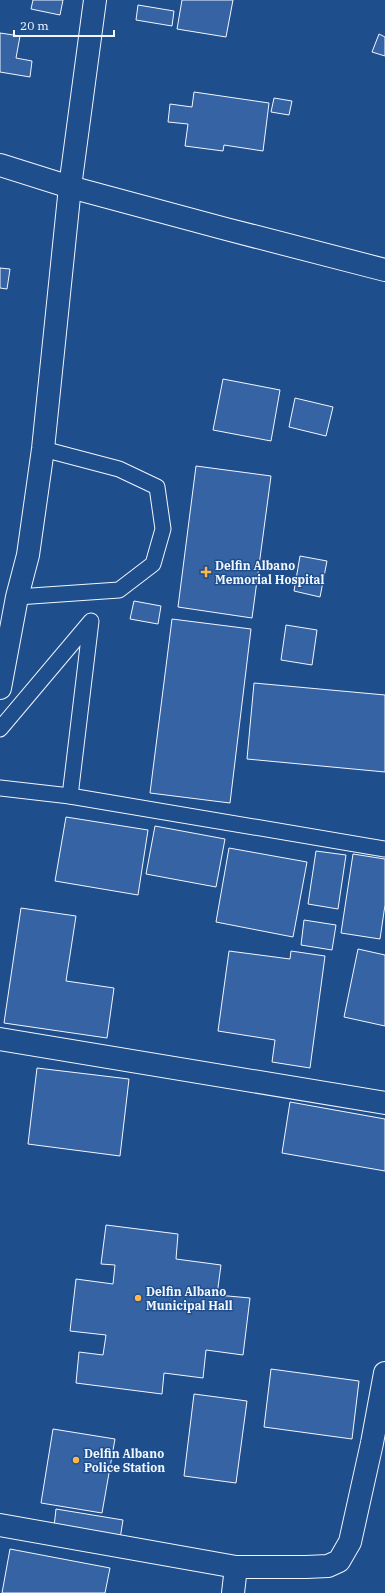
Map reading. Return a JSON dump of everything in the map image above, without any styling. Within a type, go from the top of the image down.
[{"type":"street","points":[[0,688],[17,597],[28,555],[43,449],[70,187],[96,0]]},
{"type":"street","points":[[0,165],[70,187],[385,270]]},
{"type":"street","points":[[0,1039],[385,1103]]},
{"type":"street","points":[[0,1524],[236,1567],[328,1566],[338,1561],[350,1542],[372,1443],[385,1373]]},
{"type":"street","points":[[233,1593],[236,1567]]},
{"type":"lane","points":[[17,597],[119,590],[153,564],[163,529],[157,487],[119,469],[43,449]]},
{"type":"lane","points":[[0,729],[92,622],[70,796]]},
{"type":"lane","points":[[0,788],[70,796],[385,849]]},
{"type":"building","points":[[33,0],[63,0],[60,15],[31,9]]},
{"type":"building","points":[[182,0],[233,0],[226,37],[177,29]]},
{"type":"building","points":[[138,5],[174,11],[172,26],[136,20]]},
{"type":"building","points":[[0,33],[20,36],[16,58],[32,61],[30,77],[0,72]]},
{"type":"building","points":[[379,34],[385,37],[385,56],[372,52]]},
{"type":"building","points":[[194,92],[269,103],[263,151],[224,145],[223,151],[185,146],[188,124],[168,122],[170,104],[192,107]]},
{"type":"building","points":[[274,98],[292,101],[289,115],[271,112]]},
{"type":"building","points":[[0,268],[10,269],[7,289],[0,288]]},
{"type":"building","points":[[223,379],[280,390],[271,441],[213,430]]},
{"type":"building","points":[[295,398],[333,407],[326,436],[289,427]]},
{"type":"building","points":[[196,466],[271,476],[252,618],[178,607]]},
{"type":"building","points":[[300,556],[327,561],[320,597],[294,591]]},
{"type":"building","points":[[134,601],[161,606],[158,624],[130,619]]},
{"type":"building","points":[[172,619],[251,629],[230,803],[150,793]]},
{"type":"building","points":[[286,625],[317,630],[312,665],[281,660]]},
{"type":"building","points":[[254,683],[385,695],[385,772],[247,759]]},
{"type":"building","points":[[66,817],[148,830],[138,895],[55,881]]},
{"type":"building","points":[[155,826],[225,839],[216,887],[146,874]]},
{"type":"building","points":[[229,848],[307,862],[293,937],[216,922]]},
{"type":"building","points":[[316,851],[346,855],[338,909],[308,904]]},
{"type":"building","points":[[353,854],[385,859],[385,905],[380,939],[341,933]]},
{"type":"building","points":[[21,908],[76,916],[66,981],[114,988],[107,1038],[4,1023]]},
{"type":"building","points":[[304,920],[336,925],[332,950],[301,945]]},
{"type":"building","points":[[358,949],[385,955],[385,1026],[344,1017]]},
{"type":"building","points":[[229,951],[290,959],[291,951],[325,956],[310,1068],[272,1062],[275,1040],[218,1031]]},
{"type":"building","points":[[37,1068],[129,1079],[120,1156],[28,1144]]},
{"type":"building","points":[[290,1102],[385,1119],[385,1171],[282,1153]]},
{"type":"building","points":[[106,1225],[178,1234],[176,1259],[221,1265],[217,1295],[250,1298],[243,1355],[206,1350],[203,1378],[164,1373],[162,1394],[76,1383],[79,1352],[103,1355],[106,1335],[70,1331],[76,1279],[113,1284],[115,1265],[101,1264]]},
{"type":"building","points":[[271,1369],[359,1381],[352,1439],[264,1427]]},
{"type":"building","points":[[194,1394],[247,1401],[236,1483],[184,1476]]},
{"type":"building","points":[[53,1429],[115,1439],[102,1513],[41,1503]]},
{"type":"building","points":[[56,1509],[123,1520],[120,1539],[54,1527]]},
{"type":"building","points":[[10,1549],[110,1568],[105,1593],[2,1593]]},
{"type":"place","name":"Delfin Albano Memorial Hospital","points":[[206,572]]},
{"type":"place","name":"Delfin Albano Municipal Hall","points":[[138,1298]]},
{"type":"place","name":"Delfin Albano Police Station","points":[[76,1460]]}]
